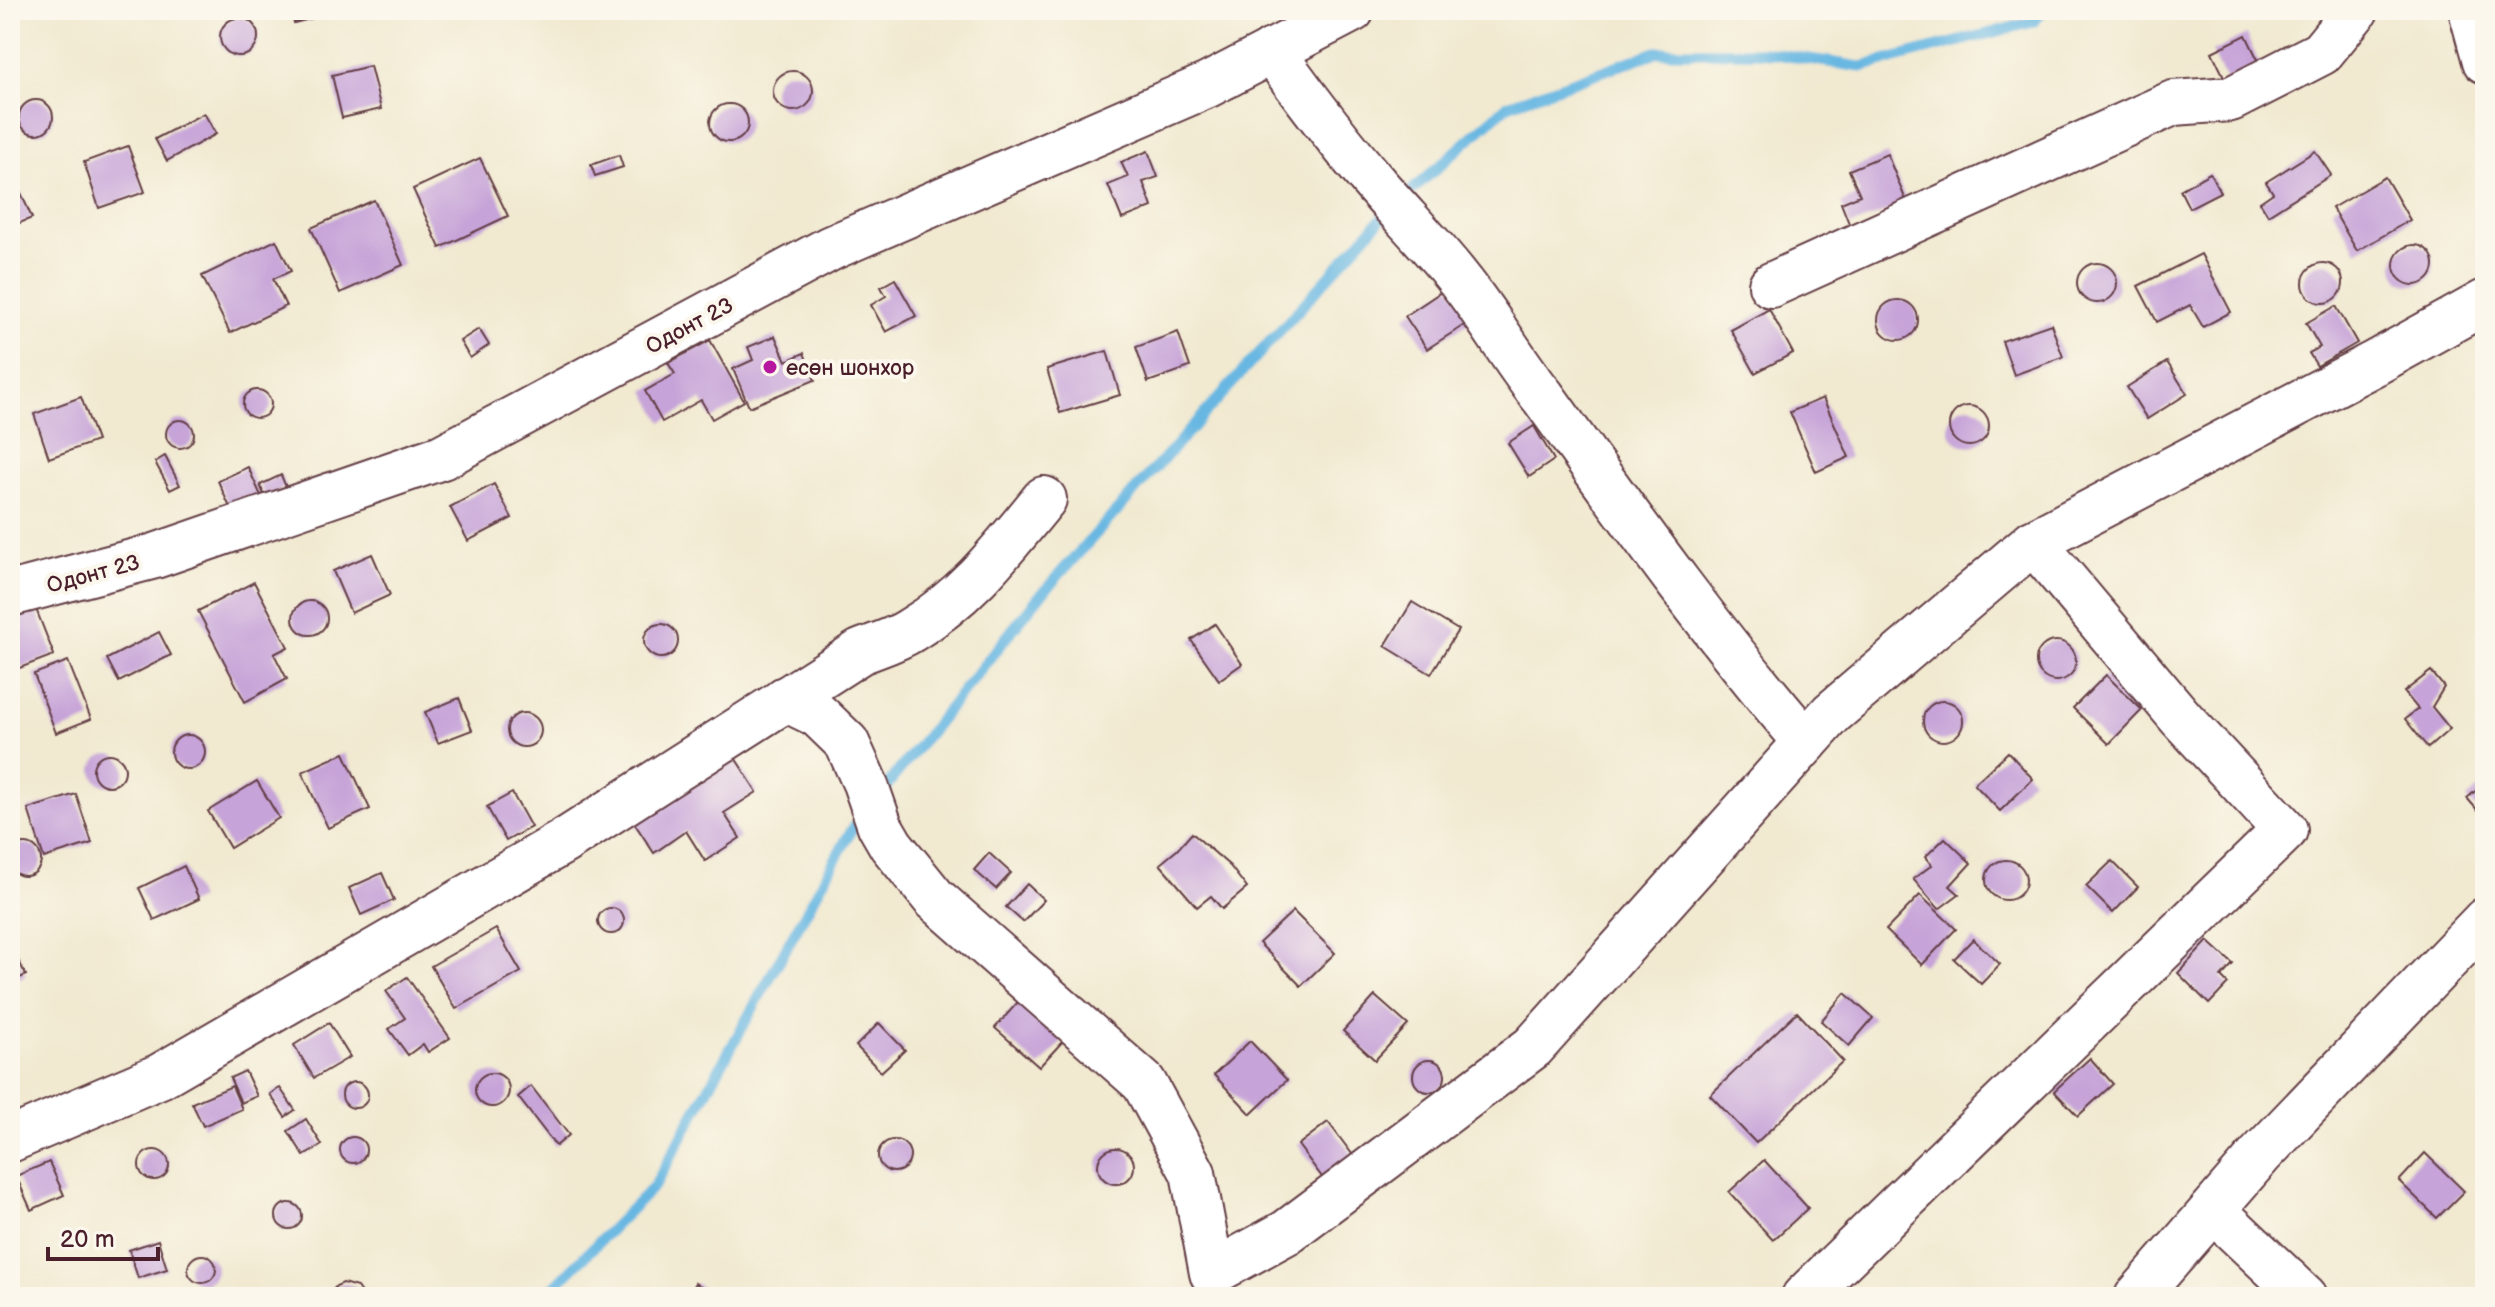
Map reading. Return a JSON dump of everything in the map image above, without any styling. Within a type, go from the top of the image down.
[{"type":"street","name":"Одонт 23","points":[[10,594],[155,556],[442,457],[831,248],[1208,85],[1352,10]]},
{"type":"street","points":[[1771,285],[2173,103],[2231,99],[2321,53],[2356,10]]},
{"type":"street","points":[[2471,10],[2485,61]]},
{"type":"street","points":[[1272,51],[1378,187],[1466,287],[1524,373],[1702,616],[1806,742]]},
{"type":"street","points":[[785,699],[818,715],[847,743],[880,826],[891,845],[934,898],[1144,1083],[1193,1173],[1226,1285],[1287,1232],[1533,1047],[1832,713],[2033,542],[2485,302]]},
{"type":"street","points":[[10,1140],[160,1076],[563,842],[860,652],[908,632],[941,611],[973,584],[1044,499]]},
{"type":"street","points":[[1804,1297],[2285,830],[2181,718],[2033,542]]},
{"type":"street","points":[[2137,1297],[2260,1155],[2485,920]]},
{"type":"street","points":[[2213,1210],[2305,1297]]},
{"type":"building","points":[[290,10],[341,10],[341,11],[294,23]]},
{"type":"building","points":[[239,18],[252,24],[258,37],[252,50],[239,56],[226,50],[220,37],[226,24]]},
{"type":"building","points":[[2246,35],[2260,64],[2226,81],[2212,52]]},
{"type":"building","points":[[370,66],[381,109],[342,118],[332,75]]},
{"type":"building","points":[[793,71],[807,77],[813,91],[807,105],[793,111],[779,105],[773,91],[779,77]]},
{"type":"building","points":[[36,100],[48,105],[53,117],[48,129],[36,134],[24,129],[19,117],[24,105]]},
{"type":"building","points":[[729,104],[743,109],[748,123],[743,137],[729,142],[715,137],[710,123],[715,109]]},
{"type":"building","points":[[204,113],[216,134],[167,161],[155,139]]},
{"type":"building","points":[[128,146],[145,192],[99,208],[84,162]]},
{"type":"building","points":[[1148,151],[1158,177],[1143,182],[1152,207],[1122,219],[1108,185],[1128,177],[1121,162]]},
{"type":"building","points":[[2315,151],[2331,175],[2268,215],[2260,202],[2273,193],[2266,182]]},
{"type":"building","points":[[1887,154],[1907,203],[1850,226],[1841,203],[1860,195],[1849,170]]},
{"type":"building","points":[[619,155],[623,167],[595,176],[591,165]]},
{"type":"building","points":[[480,158],[508,216],[440,248],[413,189]]},
{"type":"building","points":[[2210,173],[2220,192],[2189,208],[2180,190]]},
{"type":"building","points":[[2385,177],[2410,220],[2357,251],[2332,208]]},
{"type":"building","points":[[21,193],[32,218],[10,227],[10,197]]},
{"type":"building","points":[[374,200],[403,265],[340,293],[311,228]]},
{"type":"building","points":[[276,240],[291,271],[273,279],[286,306],[230,333],[202,276]]},
{"type":"building","points":[[2414,245],[2428,251],[2434,265],[2428,279],[2414,285],[2400,279],[2394,265],[2400,251]]},
{"type":"building","points":[[2201,254],[2231,312],[2203,327],[2190,305],[2157,322],[2138,286]]},
{"type":"building","points":[[2097,263],[2111,269],[2117,283],[2111,297],[2097,303],[2083,297],[2077,283],[2083,269]]},
{"type":"building","points":[[2323,263],[2337,269],[2343,283],[2337,297],[2323,303],[2309,297],[2303,283],[2309,269]]},
{"type":"building","points":[[895,279],[916,316],[886,332],[871,305],[886,296],[881,287]]},
{"type":"building","points":[[1450,286],[1472,320],[1427,349],[1405,316]]},
{"type":"building","points":[[1898,300],[1912,306],[1918,320],[1912,334],[1898,340],[1884,334],[1878,320],[1884,306]]},
{"type":"building","points":[[2336,306],[2357,343],[2317,366],[2309,353],[2320,347],[2306,323]]},
{"type":"building","points":[[1769,309],[1793,353],[1755,373],[1731,330]]},
{"type":"building","points":[[2051,324],[2063,357],[2014,375],[2002,341]]},
{"type":"building","points":[[479,329],[489,345],[470,358],[460,341]]},
{"type":"building","points":[[1178,332],[1190,367],[1148,382],[1136,347]]},
{"type":"building","points":[[775,336],[786,361],[804,353],[815,380],[749,407],[733,369],[753,360],[748,347]]},
{"type":"building","points":[[710,340],[744,401],[712,419],[701,400],[662,422],[645,391],[675,374],[668,363]]},
{"type":"building","points":[[1107,351],[1120,395],[1060,413],[1047,369]]},
{"type":"building","points":[[2167,362],[2187,394],[2147,419],[2127,387]]},
{"type":"building","points":[[257,390],[267,394],[271,404],[267,414],[257,418],[247,414],[243,404],[247,394]]},
{"type":"building","points":[[81,397],[97,441],[49,458],[34,414]]},
{"type":"building","points":[[1823,398],[1849,457],[1816,472],[1790,412]]},
{"type":"building","points":[[1969,406],[1983,412],[1989,426],[1983,440],[1969,446],[1955,440],[1949,426],[1955,412]]},
{"type":"building","points":[[180,420],[190,424],[194,434],[190,444],[180,448],[170,444],[166,434],[170,424]]},
{"type":"building","points":[[1534,426],[1554,460],[1529,477],[1508,443]]},
{"type":"building","points":[[165,456],[180,485],[170,490],[155,462]]},
{"type":"building","points":[[248,467],[262,498],[232,512],[218,481]]},
{"type":"building","points":[[281,475],[286,487],[265,497],[260,485]]},
{"type":"building","points":[[494,484],[512,518],[468,541],[450,507]]},
{"type":"building","points":[[372,554],[390,595],[351,613],[333,571]]},
{"type":"building","points":[[254,582],[288,647],[274,654],[287,679],[245,702],[198,611]]},
{"type":"building","points":[[310,601],[322,606],[327,618],[322,630],[310,635],[298,630],[293,618],[298,606]]},
{"type":"building","points":[[1412,602],[1458,630],[1431,674],[1385,646]]},
{"type":"building","points":[[36,609],[54,655],[17,669],[10,650],[10,619]]},
{"type":"building","points":[[661,624],[673,629],[678,641],[673,653],[661,658],[649,653],[644,641],[649,629]]},
{"type":"building","points":[[1215,624],[1242,664],[1219,680],[1191,640]]},
{"type":"building","points":[[159,632],[171,655],[119,682],[107,659]]},
{"type":"building","points":[[2056,641],[2070,647],[2076,661],[2070,675],[2056,681],[2042,675],[2036,661],[2042,647]]},
{"type":"building","points":[[68,661],[91,719],[56,733],[34,674]]},
{"type":"building","points":[[2431,671],[2444,687],[2432,707],[2450,729],[2428,748],[2405,719],[2418,709],[2404,692]]},
{"type":"building","points":[[2106,675],[2142,710],[2109,744],[2073,708]]},
{"type":"building","points":[[459,698],[472,730],[438,743],[425,712]]},
{"type":"building","points":[[1943,701],[1957,707],[1963,721],[1957,735],[1943,741],[1929,735],[1923,721],[1929,707]]},
{"type":"building","points":[[524,713],[536,718],[541,730],[536,742],[524,747],[512,742],[507,730],[512,718]]},
{"type":"building","points":[[188,735],[200,740],[205,752],[200,764],[188,769],[176,764],[171,752],[176,740]]},
{"type":"building","points":[[2008,752],[2033,779],[2000,811],[1974,784]]},
{"type":"building","points":[[344,753],[370,809],[328,828],[302,772]]},
{"type":"building","points":[[732,753],[757,792],[724,813],[740,838],[705,861],[686,831],[654,853],[631,818]]},
{"type":"building","points":[[109,754],[120,759],[125,770],[120,781],[109,786],[98,781],[93,770],[98,759]]},
{"type":"building","points":[[257,781],[279,818],[230,848],[208,811]]},
{"type":"building","points":[[2485,783],[2485,819],[2467,798]]},
{"type":"building","points":[[512,793],[531,827],[506,841],[487,807]]},
{"type":"building","points":[[76,794],[92,843],[44,858],[28,809]]},
{"type":"building","points":[[1192,833],[1230,866],[1247,888],[1222,909],[1211,896],[1197,907],[1160,864]]},
{"type":"building","points":[[1945,838],[1971,863],[1950,886],[1959,894],[1939,909],[1913,879],[1932,865],[1925,857]]},
{"type":"building","points":[[25,844],[36,849],[41,860],[36,871],[25,876],[14,871],[9,860],[14,849]]},
{"type":"building","points":[[989,853],[1011,873],[996,889],[974,870]]},
{"type":"building","points":[[2006,860],[2020,866],[2026,880],[2020,894],[2006,900],[1992,894],[1986,880],[1992,866]]},
{"type":"building","points":[[2112,861],[2138,887],[2113,913],[2086,886]]},
{"type":"building","points":[[184,866],[199,899],[154,920],[139,888]]},
{"type":"building","points":[[382,873],[394,900],[361,915],[349,888]]},
{"type":"building","points":[[1027,884],[1044,900],[1023,922],[1006,907]]},
{"type":"building","points":[[1920,895],[1956,929],[1922,965],[1886,930]]},
{"type":"building","points":[[611,908],[620,912],[624,921],[620,930],[611,934],[602,930],[598,921],[602,912]]},
{"type":"building","points":[[1293,911],[1335,953],[1301,986],[1259,943]]},
{"type":"building","points":[[496,929],[521,972],[456,1009],[431,966]]},
{"type":"building","points":[[1973,939],[2000,964],[1981,984],[1954,959]]},
{"type":"building","points":[[2208,941],[2233,964],[2221,977],[2228,984],[2209,1004],[2178,973]]},
{"type":"building","points":[[10,945],[26,975],[10,983]]},
{"type":"building","points":[[407,977],[450,1038],[428,1052],[423,1044],[408,1055],[389,1029],[405,1018],[386,991]]},
{"type":"building","points":[[1845,993],[1873,1018],[1849,1046],[1821,1021]]},
{"type":"building","points":[[1375,996],[1408,1025],[1375,1060],[1343,1031]]},
{"type":"building","points":[[1018,1002],[1063,1041],[1039,1067],[995,1028]]},
{"type":"building","points":[[1797,1012],[1843,1061],[1756,1143],[1710,1095]]},
{"type":"building","points":[[329,1023],[350,1057],[314,1078],[294,1045]]},
{"type":"building","points":[[879,1023],[905,1050],[881,1072],[856,1046]]},
{"type":"building","points":[[1250,1041],[1287,1080],[1251,1114],[1214,1075]]},
{"type":"building","points":[[2090,1058],[2113,1084],[2078,1116],[2054,1091]]},
{"type":"building","points":[[1429,1060],[1440,1065],[1445,1076],[1440,1087],[1429,1092],[1418,1087],[1413,1076],[1418,1065]]},
{"type":"building","points":[[245,1071],[257,1096],[241,1103],[230,1078]]},
{"type":"building","points":[[492,1073],[504,1078],[509,1090],[504,1102],[492,1107],[480,1102],[475,1090],[480,1078]]},
{"type":"building","points":[[355,1082],[364,1086],[368,1095],[364,1104],[355,1108],[346,1104],[342,1095],[346,1086]]},
{"type":"building","points":[[232,1086],[242,1109],[203,1126],[192,1103]]},
{"type":"building","points":[[531,1086],[569,1135],[556,1146],[518,1097]]},
{"type":"building","points":[[280,1088],[295,1110],[285,1117],[270,1094]]},
{"type":"building","points":[[306,1119],[322,1145],[304,1156],[288,1131]]},
{"type":"building","points":[[1328,1122],[1355,1158],[1325,1181],[1298,1145]]},
{"type":"building","points":[[353,1137],[362,1141],[366,1150],[362,1159],[353,1163],[344,1159],[340,1150],[344,1141]]},
{"type":"building","points":[[894,1140],[906,1144],[910,1156],[906,1168],[894,1172],[882,1168],[878,1156],[882,1144]]},
{"type":"building","points":[[1116,1148],[1129,1153],[1134,1166],[1129,1179],[1116,1184],[1103,1179],[1098,1166],[1103,1153]]},
{"type":"building","points":[[154,1150],[165,1154],[169,1165],[165,1176],[154,1180],[143,1176],[139,1165],[143,1154]]},
{"type":"building","points":[[2425,1153],[2464,1191],[2437,1218],[2399,1181]]},
{"type":"building","points":[[1764,1160],[1808,1208],[1773,1240],[1729,1192]]},
{"type":"building","points":[[49,1162],[64,1195],[31,1210],[16,1176]]},
{"type":"building","points":[[289,1203],[298,1207],[302,1216],[298,1225],[289,1229],[280,1225],[276,1216],[280,1207]]},
{"type":"building","points":[[158,1240],[167,1269],[138,1278],[129,1250]]},
{"type":"building","points":[[202,1255],[212,1259],[216,1269],[212,1279],[202,1283],[192,1279],[188,1269],[192,1259]]},
{"type":"building","points":[[343,1283],[357,1287],[364,1297],[328,1297],[336,1286]]},
{"type":"building","points":[[695,1283],[717,1297],[686,1297]]},
{"type":"waterway","points":[[1402,199],[1508,105],[1656,52],[1763,52],[1861,67],[2033,22],[2044,10]]},
{"type":"waterway","points":[[880,794],[1038,598],[1389,210]]},
{"type":"waterway","points":[[544,1297],[655,1185],[851,831],[864,814]]},
{"type":"place","name":"есөн шонхор","points":[[770,367]]}]
